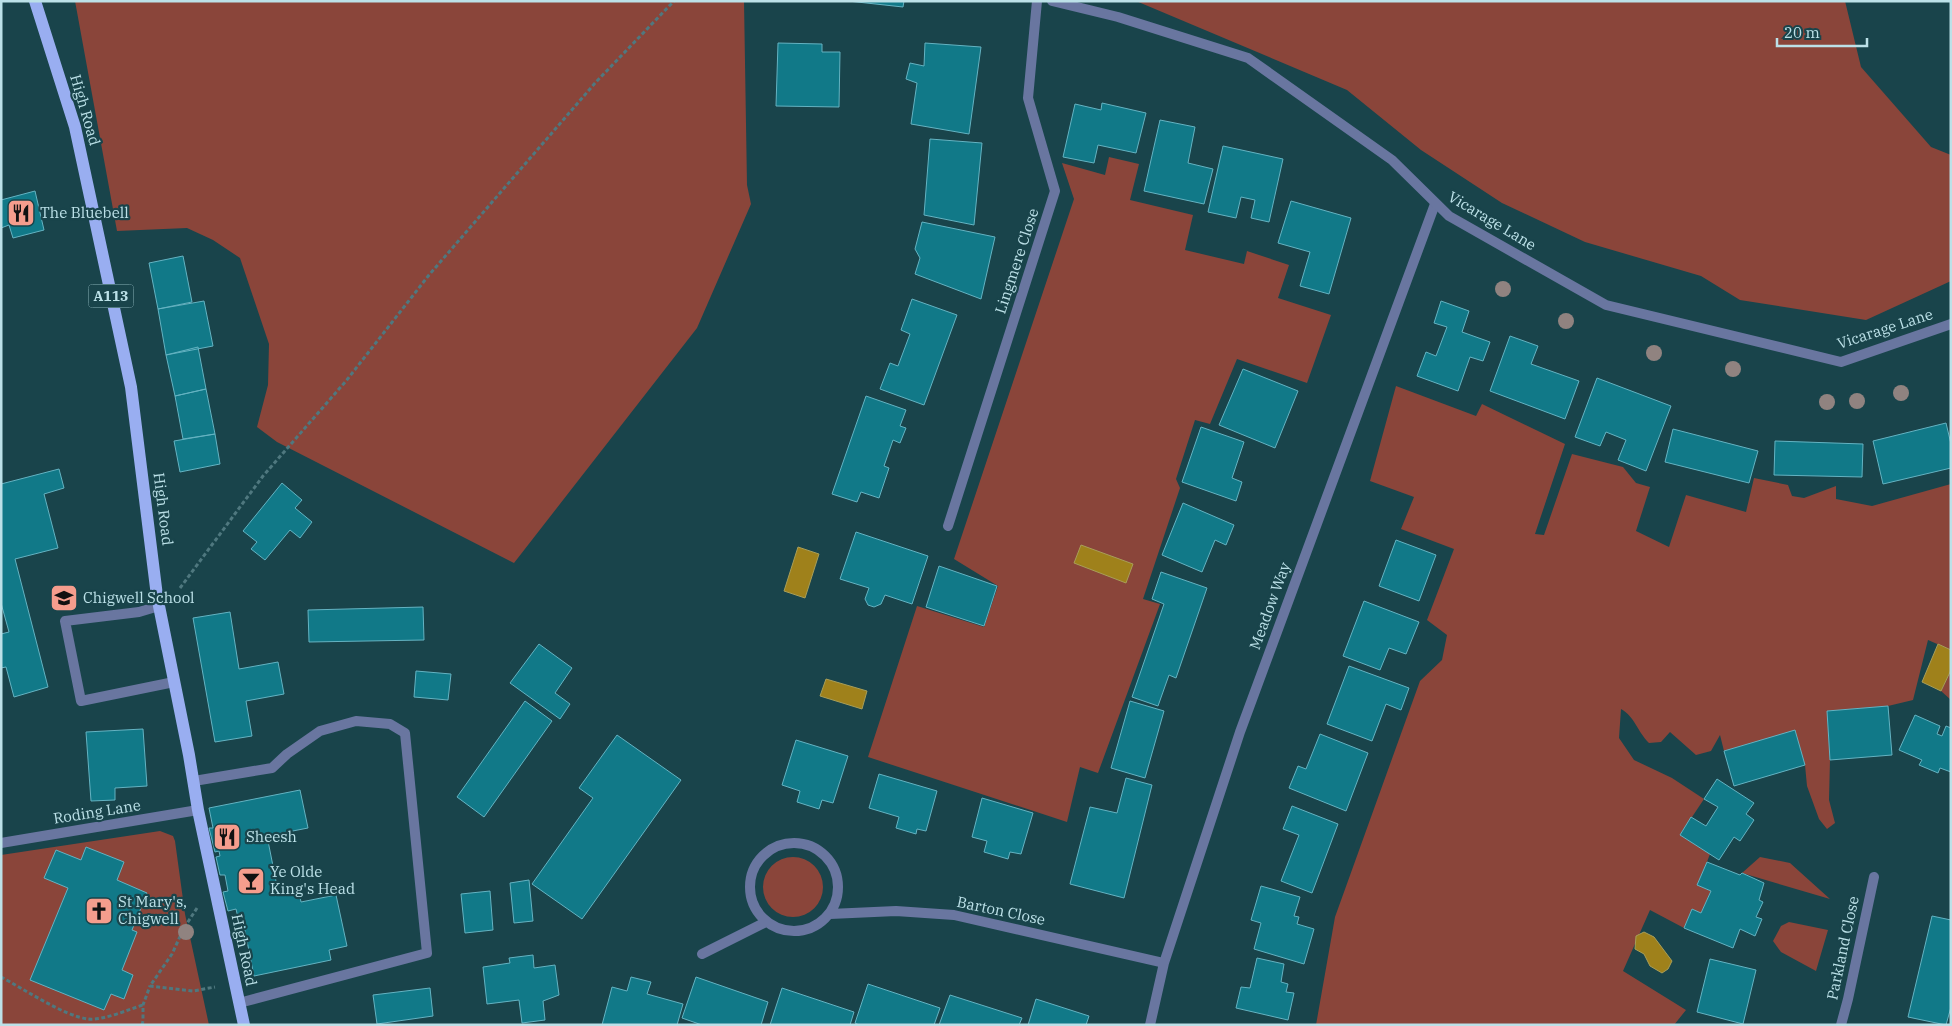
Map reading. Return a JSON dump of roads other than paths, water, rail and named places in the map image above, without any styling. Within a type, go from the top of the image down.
[{"type":"main road","name":"High Road","points":[[35,1],[75,127],[131,387],[159,606],[194,781],[198,810],[244,1025]]},
{"type":"street","name":"Lingmere Close","points":[[948,526],[1055,191],[1028,98],[1037,1]]},
{"type":"street","name":"Vicarage Lane","points":[[1052,1],[1118,17],[1248,58],[1392,160],[1449,216],[1606,305],[1841,362],[1951,324]]},
{"type":"street","name":"Meadow Way","points":[[1150,1025],[1164,963],[1240,732],[1435,204]]},
{"type":"street","points":[[159,606],[139,612],[65,621],[81,701],[174,682]]},
{"type":"street","points":[[194,781],[272,768],[287,754],[320,731],[356,721],[390,724],[405,733],[427,953],[239,1003]]},
{"type":"street","name":"Roding Lane","points":[[1,843],[198,810]]},
{"type":"street","points":[[792,842],[807,844],[820,851],[830,861],[836,874],[838,888],[836,901],[830,914],[807,930],[793,932],[780,930],[766,922],[755,911],[750,896],[749,881],[754,866],[764,854],[777,846],[792,842]]},
{"type":"street","name":"Parkland Close","points":[[1841,1025],[1874,877]]},
{"type":"street","name":"Barton Close","points":[[830,914],[896,911],[954,915],[1164,963]]},
{"type":"street","points":[[702,954],[766,922]]},
{"type":"place","name":"The Bluebell","points":[[21,213]]},
{"type":"place","name":"Chigwell School","points":[[64,598]]},
{"type":"place","name":"Sheesh","points":[[227,837]]},
{"type":"place","name":"Ye Olde King's Head","points":[[251,881]]},
{"type":"place","name":"St Mary's, Chigwell","points":[[99,911]]}]
